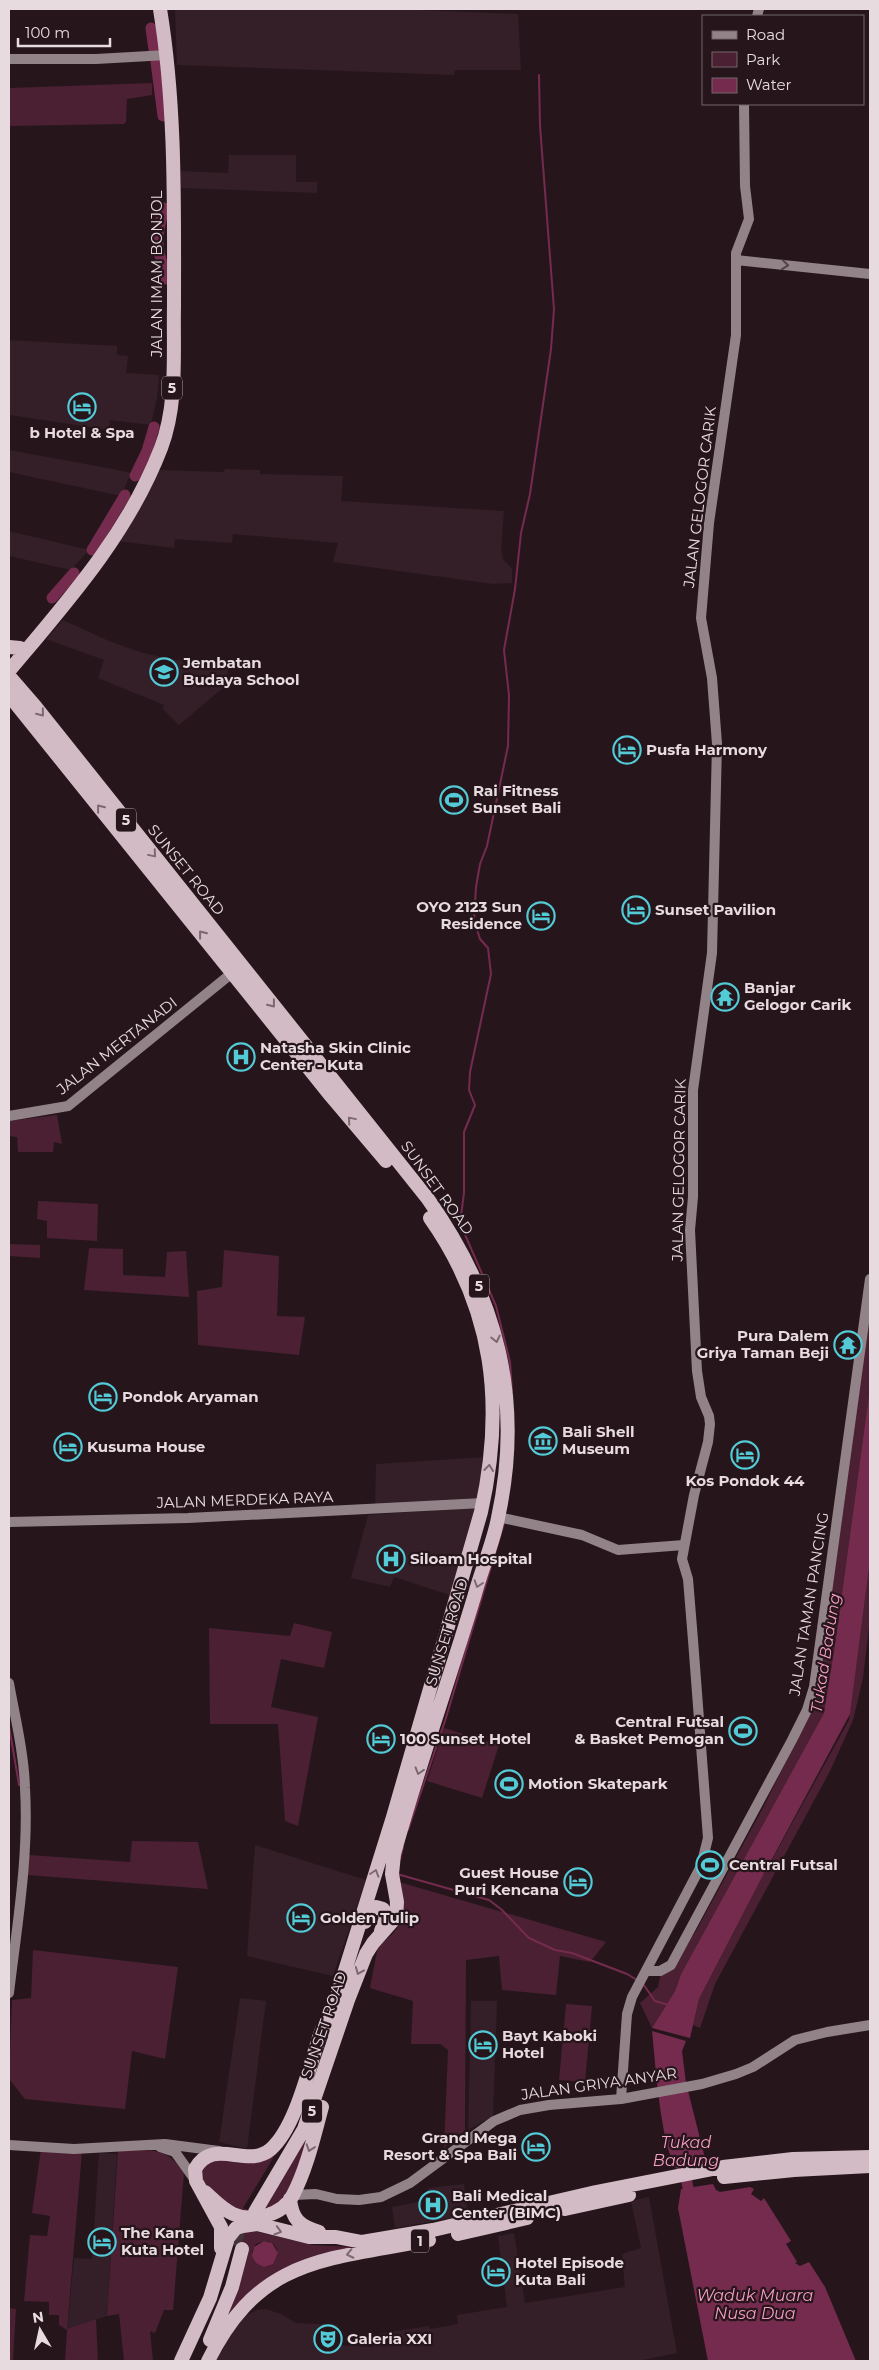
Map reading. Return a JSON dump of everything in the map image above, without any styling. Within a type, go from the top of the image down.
[{"type":"highway","name":"JALAN IMAM BONJOL","points":[[9,671],[69,601],[100,558],[127,516],[156,460],[167,428],[170,411],[173,116],[162,55],[150,9]]},
{"type":"highway","name":"JALAN IMAM BONJOL","points":[[160,9],[162,55]]},
{"type":"highway","name":"JALAN IMAM BONJOL","points":[[9,661],[15,648],[57,603],[112,525],[151,452],[163,411],[170,290]]},
{"type":"highway","name":"SUNSET ROAD","points":[[9,676],[35,706],[131,836],[414,1195],[438,1230],[458,1264],[480,1321],[493,1388],[494,1428],[483,1503],[404,1780],[301,2118],[252,2210],[304,2130],[360,1966],[373,1943],[396,1917],[397,1902],[392,1874],[394,1854],[445,1694],[498,1517],[508,1442],[506,1392],[494,1330],[474,1276],[453,1234],[423,1192],[237,969]]},
{"type":"highway","name":"SUNSET ROAD","points":[[9,695],[131,836]]},
{"type":"highway","points":[[9,709],[23,712]]},
{"type":"highway","points":[[430,1688],[445,1694]]},
{"type":"highway","points":[[353,1948],[372,1909],[379,1907],[385,1912],[386,1918],[373,1943]]},
{"type":"highway","points":[[336,2237],[299,2224],[294,2216],[292,2197],[303,2168],[347,2025],[348,2000]]},
{"type":"highway","points":[[220,2259],[221,2227],[205,2200],[198,2184],[195,2169],[200,2161],[209,2155],[225,2152],[242,2157],[260,2156],[271,2150],[280,2139],[297,2103],[322,2029],[332,2017]]},
{"type":"highway","name":"1","points":[[181,2361],[210,2298],[220,2259],[232,2232],[246,2225],[257,2224],[309,2237],[336,2237],[362,2242],[433,2230],[793,2159],[870,2157]]},
{"type":"highway","name":"1","points":[[725,2172],[870,2166]]},
{"type":"highway","name":"1","points":[[208,2361],[228,2324],[247,2302],[280,2278],[310,2264],[357,2252],[496,2226],[671,2182]]},
{"type":"highway","points":[[198,2184],[226,2210],[244,2217],[256,2218],[269,2214],[292,2197]]},
{"type":"highway","points":[[191,2361],[216,2306],[238,2247],[224,2309],[200,2361]]},
{"type":"street","points":[[9,59],[162,55]]},
{"type":"street","name":"JALAN GELOGOR CARIK","points":[[621,2099],[629,2006],[634,1991],[647,1971],[700,1866],[708,1838],[688,1579],[682,1563],[684,1544],[710,1431],[709,1416],[702,1397],[697,1365],[690,1230],[693,1197],[693,1090],[712,952],[717,744],[712,678],[702,618],[710,515],[736,335],[736,253],[749,213],[745,186],[744,105]]},
{"type":"street","points":[[736,260],[870,274]]},
{"type":"street","name":"JALAN MERTANADI","points":[[9,1116],[68,1106],[237,969]]},
{"type":"street","name":"JALAN TAMAN PANCING","points":[[647,1971],[660,1971],[671,1965],[792,1740],[810,1701],[814,1686],[831,1552],[843,1484],[870,1279]]},
{"type":"street","name":"JALAN MERDEKA RAYA","points":[[9,1522],[188,1518],[483,1503]]},
{"type":"street","points":[[498,1517],[582,1535],[600,1545],[618,1550],[684,1544]]},
{"type":"street","points":[[9,1682],[25,1789],[22,1889],[9,1993]]},
{"type":"street","name":"JALAN GRIYA ANYAR","points":[[292,2197],[316,2194],[353,2200],[382,2197],[410,2183],[500,2118],[538,2106],[621,2099],[689,2086],[747,2070],[795,2040],[827,2032],[870,2025]]},
{"type":"street","points":[[9,2146],[74,2149],[178,2144],[225,2152]]},
{"type":"street","points":[[149,2145],[175,2152],[198,2184]]},
{"type":"street","points":[[303,2168],[306,2182],[316,2194]]},
{"type":"shaded area","points":[[175,9],[394,9],[518,14],[521,70],[455,70],[454,75],[177,65]]},
{"type":"shaded area","points":[[229,155],[296,155],[296,182],[317,182],[317,193],[181,188],[181,171],[228,173]]},
{"type":"shaded area","points":[[9,340],[117,346],[117,355],[128,356],[126,373],[159,375],[157,398],[151,425],[110,420],[109,430],[9,415]]},
{"type":"shaded area","points":[[9,450],[131,473],[121,496],[9,472]]},
{"type":"shaded area","points":[[225,469],[260,470],[260,474],[343,476],[341,501],[504,511],[501,549],[503,559],[512,569],[512,583],[493,584],[333,562],[338,543],[233,534],[232,543],[175,539],[174,548],[117,541],[158,470],[224,472]]},
{"type":"shaded area","points":[[9,531],[89,550],[71,570],[9,556]]},
{"type":"shaded area","name":"Jembatan Budaya School","points":[[63,620],[109,641],[143,653],[175,660],[229,665],[225,686],[179,725],[163,709],[164,705],[98,678],[104,660],[46,639]]},
{"type":"shaded area","points":[[486,1457],[479,1500],[375,1506],[376,1464]]},
{"type":"shaded area","points":[[481,1507],[450,1595],[394,1577],[390,1587],[351,1578],[368,1515]]},
{"type":"shaded area","name":"Golden Tulip","points":[[255,1845],[366,1880],[333,1976],[247,1956]]},
{"type":"shaded area","points":[[240,1998],[266,2001],[247,2149],[219,2142]]},
{"type":"shaded area","name":"Bayt Kaboki Hotel","points":[[471,2001],[497,2001],[493,2116],[468,2130]]},
{"type":"shaded area","name":"The Kana Kuta Hotel","points":[[99,2153],[117,2154],[107,2316],[67,2330],[74,2258],[92,2259]]},
{"type":"shaded area","name":"Bali Medical Center (BIMC)","points":[[464,2184],[468,2215],[395,2228],[392,2207],[428,2200],[428,2188]]},
{"type":"shaded area","points":[[649,2197],[677,2353],[638,2361],[213,2361],[216,2351],[246,2315],[257,2310],[266,2309],[281,2314],[296,2323],[338,2325],[337,2345],[373,2347],[371,2335],[429,2326],[430,2329],[458,2324],[457,2315],[507,2307],[498,2236],[514,2233],[525,2303],[625,2287],[622,2254],[641,2248],[631,2201]]},
{"type":"green space","points":[[152,83],[152,95],[127,99],[126,122],[124,124],[9,126],[9,88]]},
{"type":"green space","points":[[57,1115],[62,1144],[54,1142],[53,1152],[18,1152],[17,1137],[9,1136],[9,1121]]},
{"type":"green space","points":[[38,1201],[98,1204],[97,1241],[47,1238],[47,1221],[37,1219]]},
{"type":"green space","points":[[9,1244],[40,1245],[40,1258],[9,1256]]},
{"type":"green space","points":[[89,1248],[123,1249],[123,1275],[165,1277],[167,1252],[186,1251],[189,1297],[84,1290]]},
{"type":"green space","points":[[224,1250],[279,1256],[277,1316],[305,1317],[299,1355],[198,1345],[197,1291],[222,1287]]},
{"type":"green space","points":[[870,1312],[870,1387],[824,1713],[681,1974],[675,1991],[652,2028],[640,2003],[658,1987],[661,1973],[671,1970],[697,1929],[764,1806],[818,1695],[825,1624]]},
{"type":"green space","points":[[870,1561],[870,1618],[863,1678],[853,1720],[830,1771],[715,1984],[700,2028],[693,2025],[699,1999],[758,1885],[849,1720]]},
{"type":"green space","points":[[294,1623],[332,1632],[324,1668],[281,1659],[271,1707],[318,1717],[298,1826],[285,1821],[278,1724],[210,1724],[209,1628],[290,1636]]},
{"type":"green space","points":[[444,1728],[499,1745],[482,1798],[427,1781]]},
{"type":"green space","points":[[132,1841],[198,1842],[208,1889],[27,1875],[29,1855],[130,1862]]},
{"type":"green space","name":"Central Futsal","points":[[710,1857],[717,1861],[711,1874],[703,1870]]},
{"type":"green space","points":[[399,1882],[606,1942],[590,1962],[560,1956],[556,1995],[502,1990],[499,1956],[466,1960],[465,2131],[444,2148],[448,2050],[440,2044],[411,2044],[413,2001],[370,1988],[378,1946],[394,1932],[401,1918]]},
{"type":"green space","points":[[33,1950],[178,1967],[165,2059],[132,2051],[125,2109],[25,2099],[9,2079],[12,2000],[31,1998]]},
{"type":"green space","points":[[566,2004],[592,2006],[585,2082],[559,2080]]},
{"type":"green space","points":[[315,2114],[291,2191],[275,2210],[256,2216],[236,2212],[215,2199],[199,2181],[197,2171],[203,2162],[213,2157],[248,2160],[263,2158],[278,2150],[243,2208],[259,2215],[301,2145]]},
{"type":"green space","points":[[41,2149],[82,2152],[67,2329],[96,2319],[98,2361],[65,2361],[67,2330],[59,2325],[59,2315],[49,2315],[49,2302],[24,2301],[30,2235],[47,2236],[50,2216],[32,2213]]},
{"type":"green space","points":[[118,2150],[147,2150],[163,2153],[170,2157],[184,2173],[173,2310],[164,2310],[155,2333],[150,2331],[153,2361],[124,2361],[119,2314],[107,2316]]},
{"type":"green space","points":[[250,2230],[313,2245],[353,2247],[320,2256],[221,2327],[245,2249],[229,2242],[236,2234]],"holes":[[[267,2241],[276,2248],[277,2257],[256,2263],[252,2251],[256,2244]]]},
{"type":"green space","points":[[9,2308],[16,2309],[13,2361],[9,2361]]},
{"type":"water","name":"Tukad Badung","points":[[870,1387],[870,1561],[850,1714],[699,1999],[690,2038],[652,2028],[675,1991],[681,1974],[824,1713]]},
{"type":"water","name":"Tukad Badung","points":[[652,2031],[686,2041],[682,2051],[686,2083],[707,2166],[679,2171],[673,2161],[663,2127]]},
{"type":"water","name":"Waduk Muara Nusa Dua","points":[[713,2184],[716,2190],[720,2192],[750,2187],[754,2189],[751,2194],[761,2201],[764,2198],[791,2241],[786,2244],[797,2262],[795,2263],[800,2266],[809,2262],[825,2287],[856,2361],[708,2361],[678,2208],[681,2189]]},
{"type":"water","points":[[264,2241],[272,2243],[278,2253],[273,2264],[264,2267],[256,2263],[252,2256],[254,2247]]},
{"type":"waterway","points":[[151,28],[154,50]]},
{"type":"waterway","points":[[156,62],[163,116]]},
{"type":"waterway","points":[[512,1391],[510,1362],[496,1306],[460,1223],[464,1193],[464,1132],[475,1105],[469,1090],[470,1072],[491,974],[488,948],[480,939],[474,920],[476,887],[480,864],[487,846],[508,746],[509,695],[504,650],[515,589],[521,533],[530,494],[551,349],[554,309],[540,126],[539,75]]},
{"type":"waterway","points":[[164,208],[158,244],[166,279]]},
{"type":"waterway","points":[[135,476],[147,451],[154,427]]},
{"type":"waterway","points":[[92,550],[125,495]]},
{"type":"waterway","points":[[52,598],[74,573]]},
{"type":"waterway","points":[[408,1830],[445,1721],[504,1523]]},
{"type":"waterway","points":[[9,1726],[19,1785]]},
{"type":"waterway","points":[[400,1859],[403,1847]]},
{"type":"waterway","points":[[397,1874],[489,1900],[502,1910],[529,1938],[555,1950],[572,1953],[627,1974],[637,1980]]},
{"type":"waterway","points":[[643,1984],[655,2001],[669,2005]]},
{"type":"waterway","name":"Tukad Badung","points":[[684,2167],[691,2203]]},
{"type":"tunnel","points":[[233,2245],[248,2209]]},
{"type":"place","name":"b Hotel & Spa","points":[[82,407]]},
{"type":"place","name":"Jembatan Budaya School","points":[[164,672]]},
{"type":"place","name":"Pusfa Harmony","points":[[627,750]]},
{"type":"place","name":"Rai Fitness Sunset Bali","points":[[454,800]]},
{"type":"place","name":"Sunset Pavilion","points":[[636,910]]},
{"type":"place","name":"OYO 2123 Sun Residence","points":[[541,916]]},
{"type":"place","name":"Banjar Gelogor Carik","points":[[725,997]]},
{"type":"place","name":"Natasha Skin Clinic Center - Kuta","points":[[241,1057]]},
{"type":"place","name":"Pura Dalem Griya Taman Beji","points":[[848,1345]]},
{"type":"place","name":"Pondok Aryaman","points":[[103,1397]]},
{"type":"place","name":"Bali Shell Museum","points":[[543,1441]]},
{"type":"place","name":"Kusuma House","points":[[68,1447]]},
{"type":"place","name":"Kos Pondok 44","points":[[745,1455]]},
{"type":"place","name":"Siloam Hospital","points":[[391,1559]]},
{"type":"place","name":"Central Futsal & Basket Pemogan","points":[[743,1731]]},
{"type":"place","name":"100 Sunset Hotel","points":[[381,1739]]},
{"type":"place","name":"Motion Skatepark","points":[[509,1784]]},
{"type":"place","name":"Central Futsal","points":[[710,1865]]},
{"type":"place","name":"Guest House Puri Kencana","points":[[578,1882]]},
{"type":"place","name":"Golden Tulip","points":[[301,1918]]},
{"type":"place","name":"Bayt Kaboki Hotel","points":[[483,2045]]},
{"type":"place","name":"Grand Mega Resort & Spa Bali","points":[[536,2147]]},
{"type":"place","name":"Bali Medical Center (BIMC)","points":[[433,2205]]},
{"type":"place","name":"The Kana Kuta Hotel","points":[[102,2242]]},
{"type":"place","name":"Hotel Episode Kuta Bali","points":[[496,2272]]},
{"type":"place","name":"Galeria XXI","points":[[328,2339]]}]
